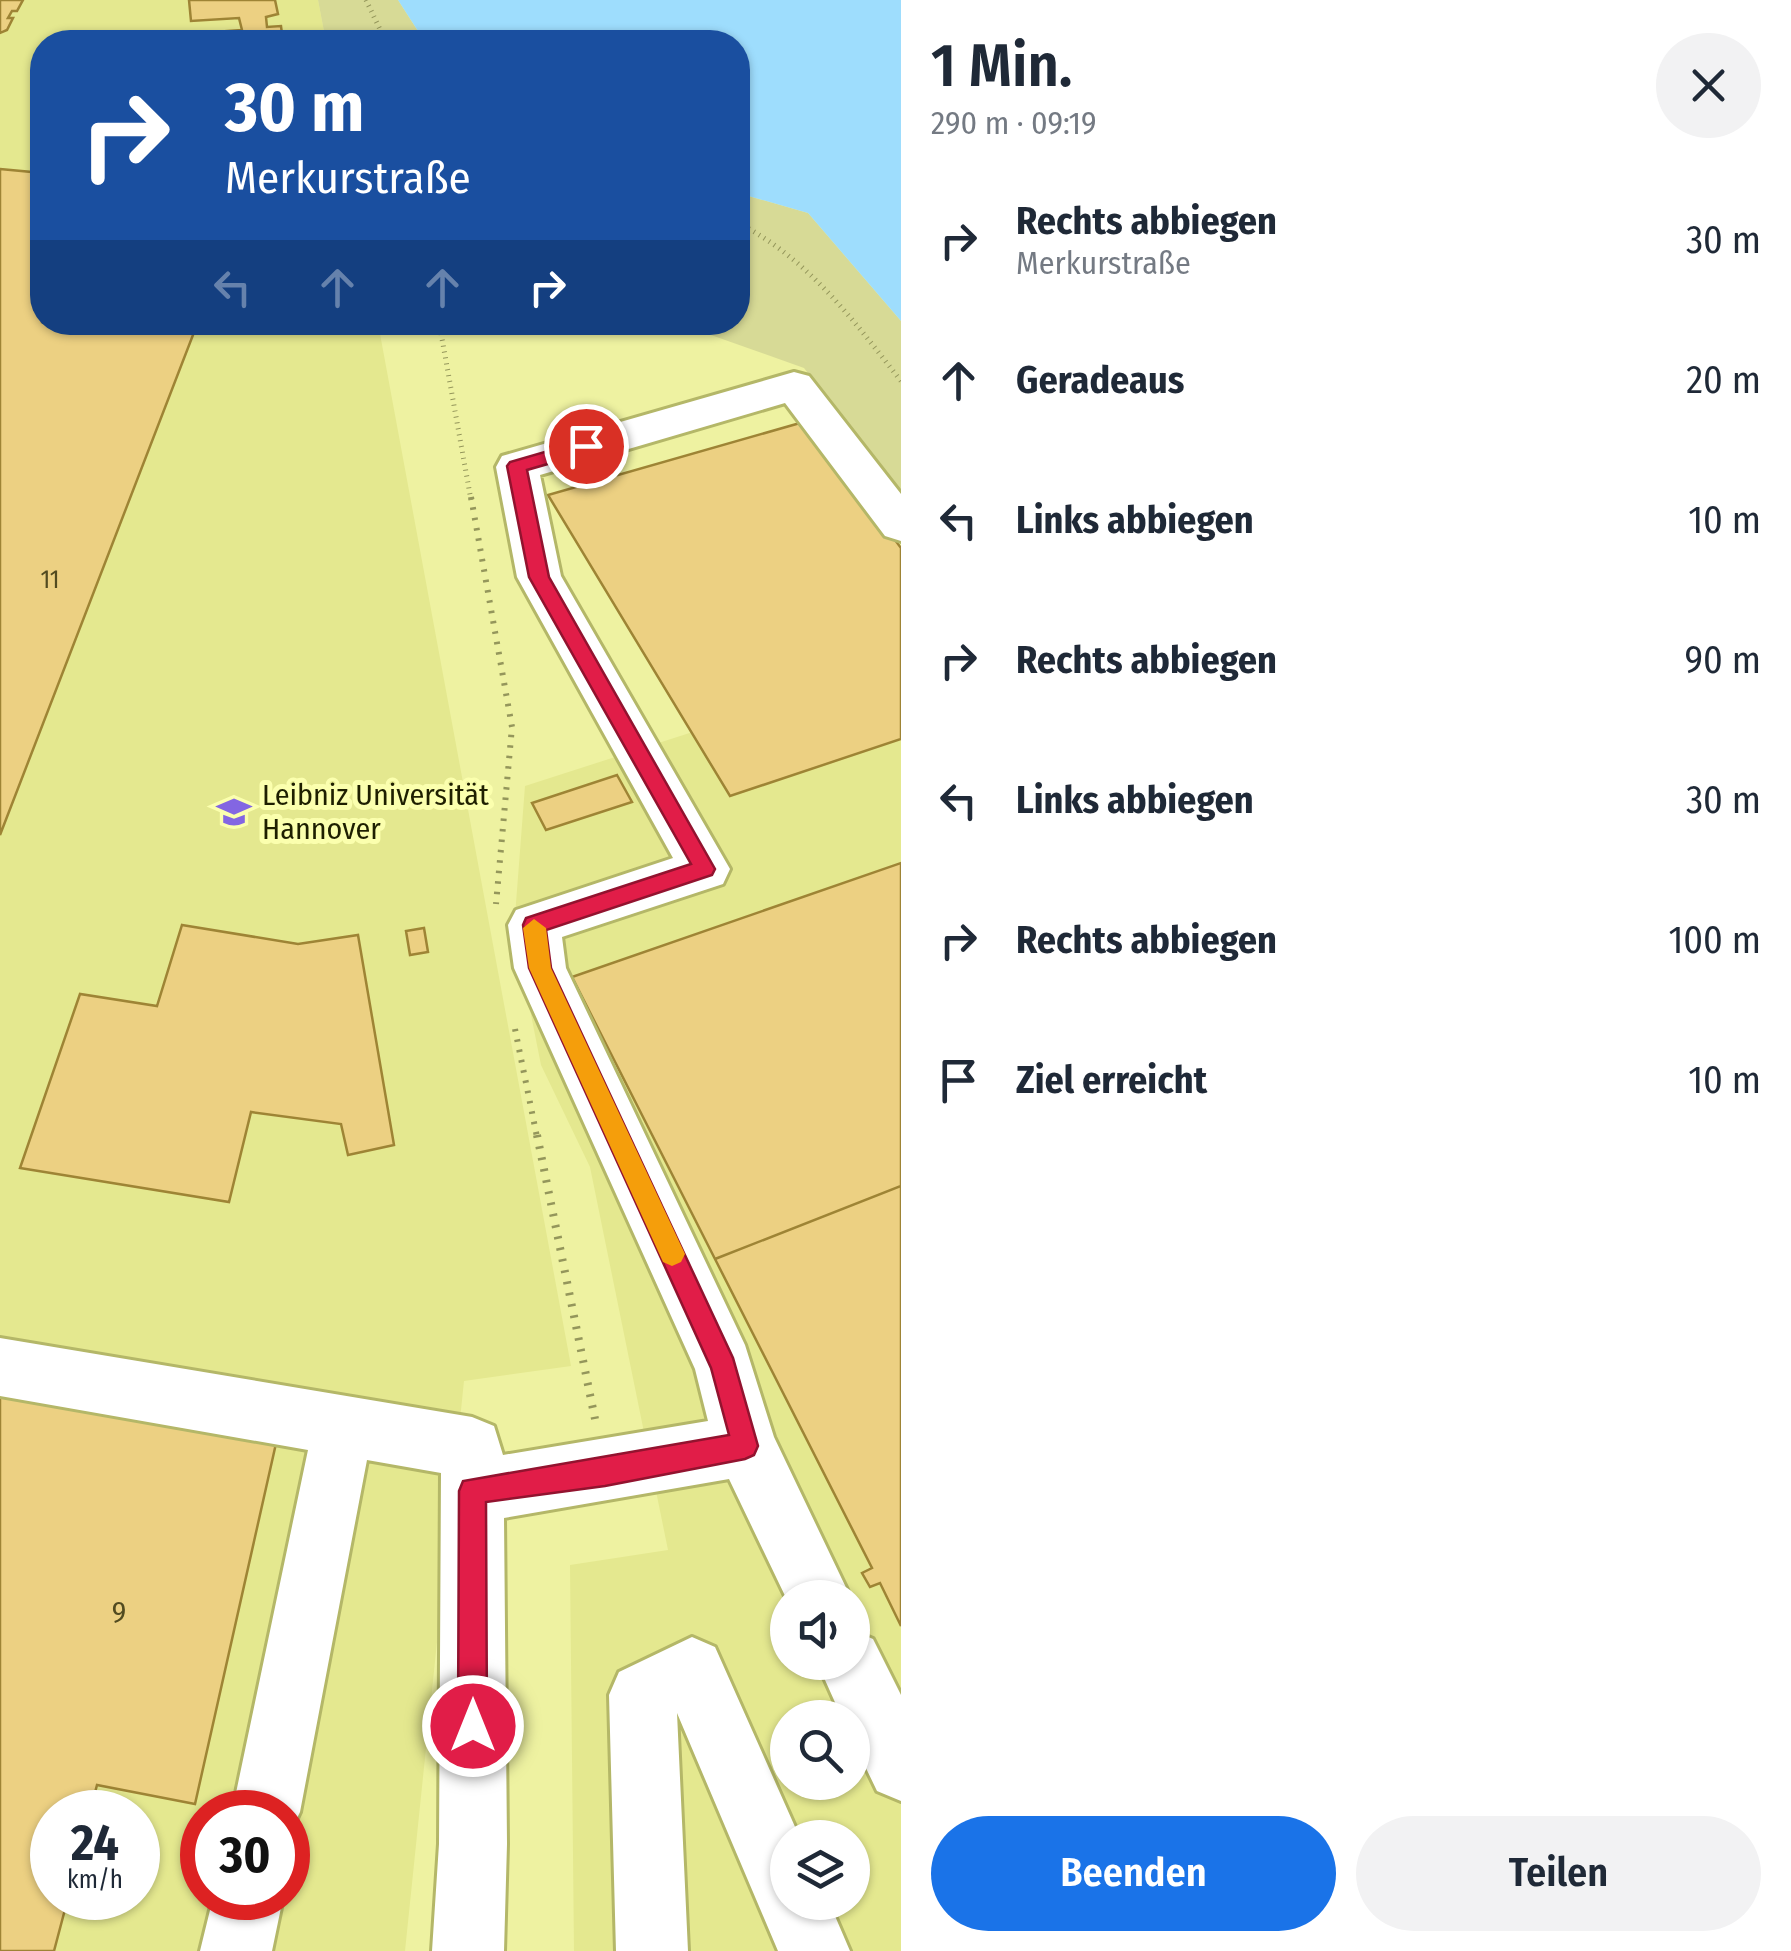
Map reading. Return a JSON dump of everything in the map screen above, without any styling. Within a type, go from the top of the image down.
[{"type":"street","points":[[810,1580],[745,1446],[724,1366],[540,968],[534,925],[704,869],[539,577],[517,466],[794,386],[901,525]]},
{"type":"street","points":[[0,1367],[343,1428],[472,1470],[650,1464],[745,1446]]},
{"type":"street","points":[[270,1790],[343,1428]]},
{"type":"street","points":[[468,1951],[473,1844],[472,1470]]},
{"type":"street","points":[[652,1951],[642,1695],[692,1670],[770,1849]]},
{"type":"street","points":[[859,1680],[901,1767]]},
{"type":"street","points":[[236,1951],[243,1920]]},
{"type":"street","points":[[801,1920],[814,1951]]},
{"type":"path","points":[[366,0],[380,30]]},
{"type":"path","points":[[750,229],[782,246],[822,283],[901,381]]},
{"type":"shaded area","name":"Leibniz Universität Hannover","points":[[0,0],[318,0],[324,30],[30,30],[30,335],[380,335],[571,1366],[464,1381],[405,1951],[0,1951]]},
{"type":"shaded area","points":[[318,0],[398,0],[417,30],[324,30]]},
{"type":"shaded area","points":[[750,196],[808,213],[901,321],[901,494],[804,368],[711,335],[750,335]]},
{"type":"shaded area","points":[[901,665],[901,1951],[574,1951],[570,1565],[668,1550],[590,1167],[541,1065],[514,929],[525,786]]},
{"type":"water","points":[[398,0],[901,0],[901,321],[808,213],[750,196],[750,30],[417,30]]},
{"type":"building","points":[[0,0],[23,0],[8,18],[13,18],[7,30],[0,33]]},
{"type":"building","points":[[189,0],[275,0],[278,14],[266,17],[267,27],[281,26],[282,30],[242,30],[239,18],[191,21]]},
{"type":"building","points":[[0,169],[30,172],[30,335],[193,335],[0,835]]},
{"type":"building","points":[[807,421],[901,548],[901,739],[730,796],[548,495]]},
{"type":"building","points":[[617,775],[632,802],[546,830],[532,803]]},
{"type":"building","points":[[901,863],[901,1186],[715,1259],[572,977]]},
{"type":"building","points":[[182,925],[298,944],[358,935],[394,1145],[348,1155],[341,1124],[251,1112],[229,1202],[20,1168],[80,994],[157,1006]]},
{"type":"building","points":[[424,928],[428,952],[410,955],[406,931]]},
{"type":"building","points":[[901,1186],[901,1626],[880,1583],[870,1587],[870,1580],[862,1573],[872,1568],[715,1259]]},
{"type":"building","points":[[0,1390],[277,1439],[198,1790],[180,1790],[180,1801],[160,1797],[160,1790],[97,1785],[96,1790],[30,1790],[30,1920],[62,1920],[54,1951],[0,1951]]},
{"type":"slow traffic","points":[[534,928],[540,968],[672,1254]]},
{"type":"place","name":"Leibniz Universität Hannover","points":[[234,812]]},
{"type":"route","points":[[473,1726],[472,1491],[745,1446],[724,1366],[540,968],[534,925],[704,869],[539,577],[517,466],[586,446]]}]
